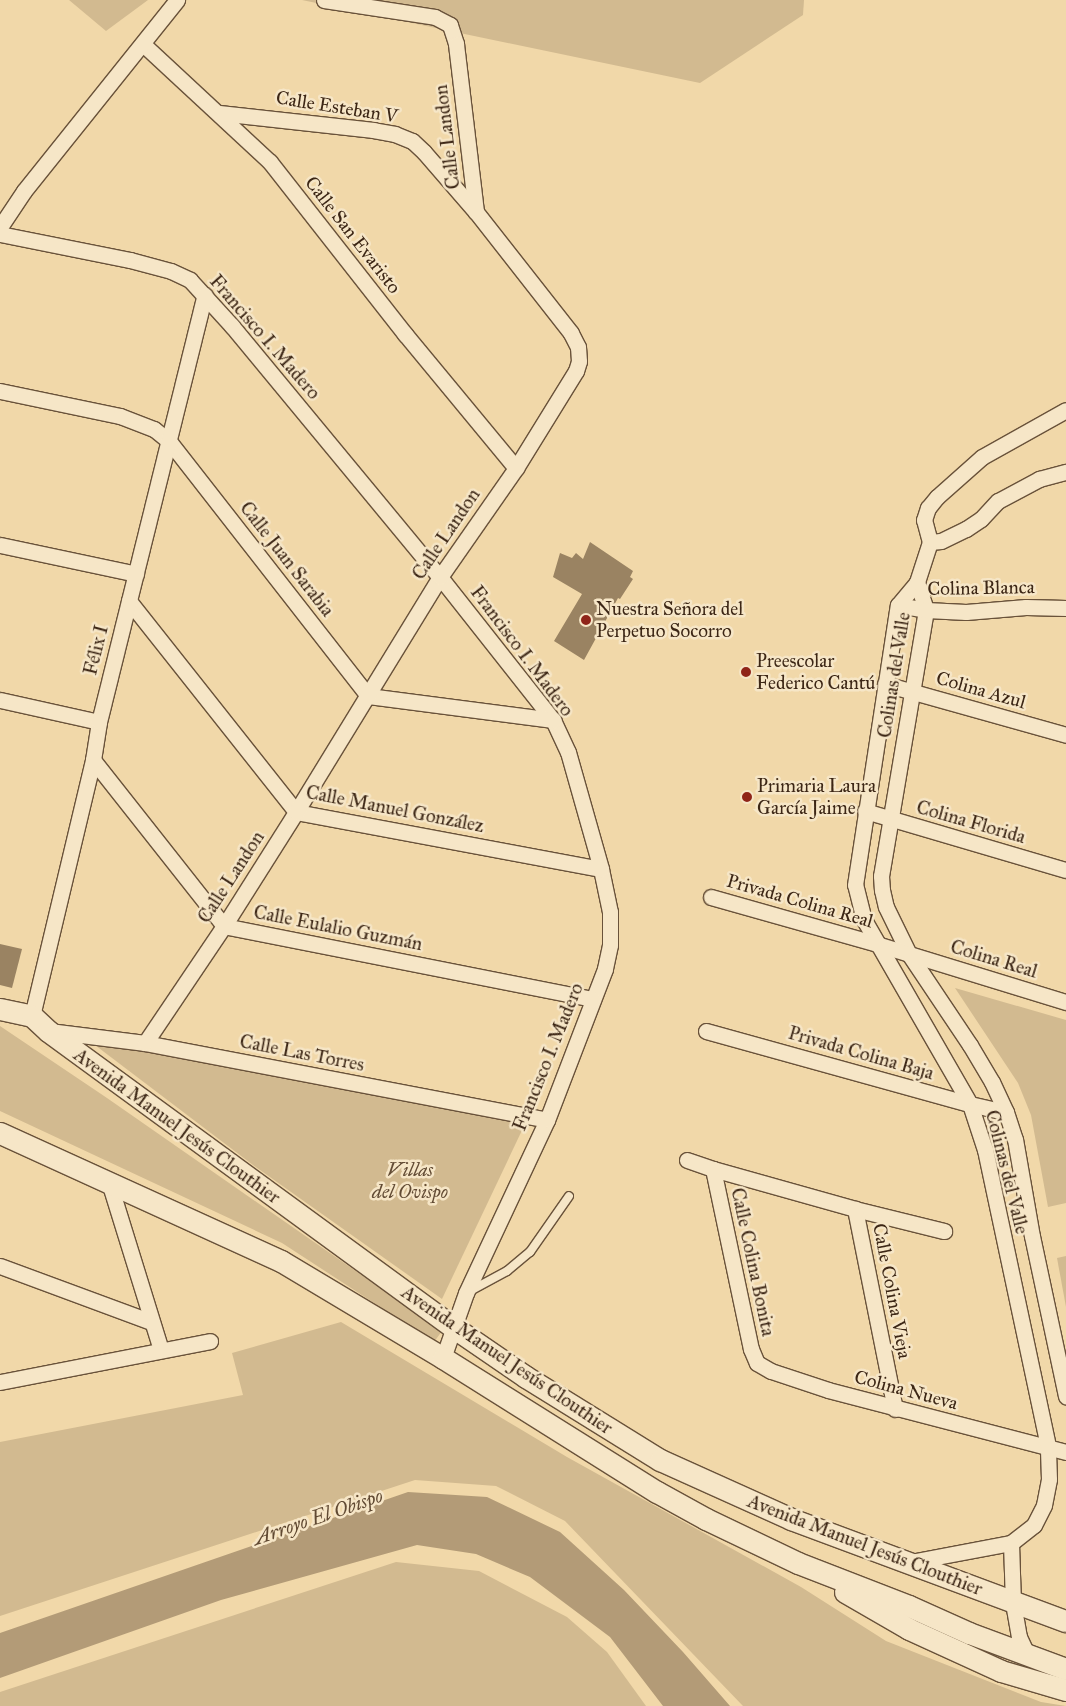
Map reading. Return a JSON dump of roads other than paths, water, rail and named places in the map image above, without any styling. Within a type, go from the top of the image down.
[{"type":"street","points":[[0,227],[24,191],[143,44],[176,0]]},
{"type":"street","name":"Calle Landon","points":[[145,1043],[224,926],[440,577],[516,468],[576,371],[579,352],[571,333],[476,212],[456,44],[450,25],[435,17],[324,0]]},
{"type":"street","name":"Calle San Evaristo","points":[[143,44],[270,162],[405,334],[516,468]]},
{"type":"street","name":"Calle Esteban V","points":[[220,114],[315,122],[395,134],[412,141],[424,152],[476,212]]},
{"type":"street","name":"Francisco I. Madero","points":[[0,234],[97,252],[171,271],[190,280],[205,295],[440,577],[553,720],[568,752],[602,869],[612,931],[605,969],[548,1120],[466,1293],[443,1358]]},
{"type":"street","name":"Félix I","points":[[32,1016],[93,760],[99,722],[205,295]]},
{"type":"street","name":"Calle Juan Sarabia","points":[[0,391],[120,416],[148,426],[169,441],[368,696]]},
{"type":"street","points":[[917,582],[930,542],[924,520],[928,508],[937,497],[982,457],[1066,410]]},
{"type":"street","points":[[930,542],[942,541],[966,529],[981,519],[998,501],[1039,478],[1066,472]]},
{"type":"street","points":[[0,545],[136,574]]},
{"type":"street","name":"Colinas del Valle","points":[[907,1563],[1011,1543],[1034,1525],[1044,1505],[1049,1479],[1048,1446],[985,1150],[970,1104],[877,944],[858,902],[855,885],[884,684],[898,605],[917,582]]},
{"type":"street","name":"Colinas del Valle","points":[[917,582],[926,610],[892,820],[881,876],[882,890],[886,907],[909,954],[970,1045],[992,1082],[1006,1112],[1015,1139],[1032,1236],[1066,1396]]},
{"type":"street","name":"Calle Manuel González","points":[[129,601],[296,812],[602,869]]},
{"type":"street","name":"Colina Blanca","points":[[898,605],[926,610],[966,612],[1026,607],[1066,608]]},
{"type":"street","name":"Colina Azul","points":[[884,684],[1066,735]]},
{"type":"street","points":[[368,696],[553,720]]},
{"type":"street","points":[[0,700],[99,722]]},
{"type":"street","name":"Calle Eulalio Guzmán","points":[[93,760],[224,926],[593,999]]},
{"type":"street","name":"Colina Florida","points":[[865,811],[1066,870]]},
{"type":"street","name":"Privada Colina Real","points":[[711,897],[909,954]]},
{"type":"street","name":"Colina Real","points":[[909,954],[1066,1002]]},
{"type":"street","points":[[0,1009],[32,1016]]},
{"type":"street","name":"Avenida Manuel Jesús Clouthier","points":[[32,1016],[48,1031],[453,1327],[526,1376],[660,1460],[791,1519],[1013,1603],[1066,1621]]},
{"type":"street","name":"Calle Las Torres","points":[[48,1031],[145,1043],[548,1120]]},
{"type":"street","name":"Privada Colina Baja","points":[[706,1031],[970,1104],[1006,1112]]},
{"type":"street","name":"Avenida Manuel Jesús Clouthier","points":[[0,1134],[110,1182],[280,1261],[443,1358],[657,1492],[706,1519],[798,1563],[909,1606],[969,1633],[1066,1669]]},
{"type":"street","points":[[687,1160],[855,1209],[944,1231]]},
{"type":"street","name":"Calle Colina Bonita","points":[[713,1169],[751,1349],[757,1363]]},
{"type":"street","points":[[110,1182],[161,1350]]},
{"type":"street","name":"Calle Colina Vieja","points":[[855,1209],[895,1409]]},
{"type":"street","points":[[0,1266],[151,1322]]},
{"type":"street","points":[[0,1382],[210,1341]]},
{"type":"street","name":"Colina Nueva","points":[[757,1363],[771,1371],[895,1409],[1066,1452]]},
{"type":"street","points":[[1011,1543],[1013,1603],[1019,1637],[1028,1656]]},
{"type":"street","points":[[798,1563],[909,1629],[1001,1671],[1066,1690]]},
{"type":"lane","points":[[466,1293],[507,1271],[530,1252],[569,1196]]},
{"type":"place","name":"Nuestra Señora del Perpetuo Socorro","points":[[586,620]]},
{"type":"place","name":"Preescolar Federico Cantú","points":[[746,672]]},
{"type":"place","name":"Primaria Laura García Jaime","points":[[747,797]]},
{"type":"park label","name":"Villas del Ovispo","points":[[410,1181]]},
{"type":"water label","name":"Arroyo El Obispo","points":[[318,1517]]}]
